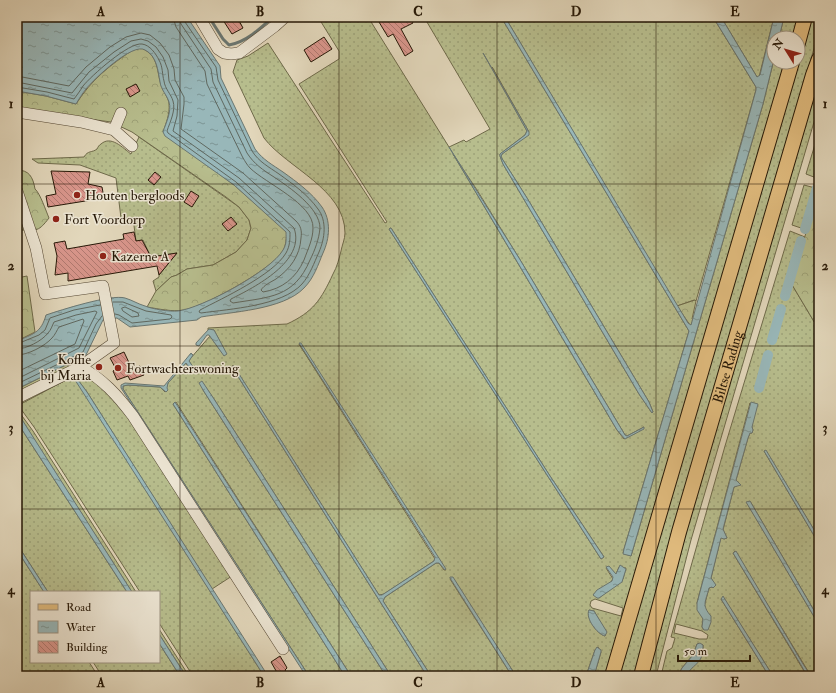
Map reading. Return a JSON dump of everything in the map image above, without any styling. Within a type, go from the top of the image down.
[{"type":"main road","points":[[802,30],[805,17]]},
{"type":"main road","name":"Biltse Rading","points":[[641,676],[679,532],[819,59]]},
{"type":"main road","name":"Biltse Rading","points":[[612,676],[790,70]]},
{"type":"street","points":[[198,17],[218,49],[224,53],[231,54],[239,53],[285,17]]},
{"type":"street","points":[[17,112],[81,122],[114,130],[132,146]]},
{"type":"street","points":[[114,130],[121,113]]},
{"type":"street","points":[[17,191],[36,248],[45,294],[103,286],[114,343],[80,367],[17,398]]},
{"type":"street","points":[[80,367],[91,372],[113,391],[133,416],[283,649]]},
{"type":"green space","points":[[318,17],[368,17],[449,147],[464,140],[466,142],[490,129],[424,17],[501,17],[689,331],[624,549],[623,553],[631,556],[763,104],[771,70],[784,70],[606,676],[594,676],[601,652],[598,647],[595,650],[586,676],[516,676],[452,577],[450,579],[512,676],[431,676],[383,601],[385,597],[436,563],[439,563],[444,570],[446,570],[299,344],[435,559],[384,594],[379,595],[233,365],[232,367],[427,676],[391,676],[202,382],[203,390],[386,676],[351,676],[176,402],[173,404],[345,676],[309,676],[123,389],[123,386],[128,385],[160,387],[165,392],[168,383],[186,363],[189,369],[196,372],[189,361],[210,336],[224,355],[226,354],[214,330],[208,330],[208,328],[287,324],[303,315],[310,310],[320,298],[337,266],[345,233],[342,218],[336,204],[313,180],[274,149],[264,138],[233,72],[237,60],[248,56],[268,43],[385,223],[387,222],[299,84],[339,59],[339,51]],"holes":[[[492,67],[529,132],[520,141],[502,154],[501,157],[649,402],[653,412],[652,413],[639,394],[503,164],[500,154],[525,135],[527,131]],[[453,154],[519,258],[625,435],[627,436],[644,427],[624,439],[617,430]],[[391,228],[550,476],[604,557],[601,559],[389,229]],[[608,566],[616,574],[619,567],[626,568],[623,579],[599,598],[613,579],[606,568]],[[595,599],[623,608],[621,616],[592,608],[590,605],[591,601]],[[589,610],[594,611],[606,632],[605,636],[596,629],[588,613]]]},
{"type":"green space","points":[[505,17],[713,17],[756,87],[756,90],[696,301],[694,300],[677,306]]},
{"type":"green space","points":[[721,17],[774,17],[771,30],[766,30],[766,49],[759,77],[757,77]]},
{"type":"green space","points":[[784,17],[799,17],[795,30],[781,30]]},
{"type":"green space","points":[[811,17],[819,17],[819,31],[634,676],[619,676],[796,70],[806,70],[806,34]]},
{"type":"green space","points":[[141,48],[147,51],[154,60],[160,82],[169,102],[168,115],[163,132],[234,185],[287,232],[283,250],[273,262],[249,279],[220,295],[194,307],[179,311],[147,307],[156,291],[171,277],[187,269],[213,265],[236,252],[247,240],[251,228],[249,220],[239,207],[132,132],[111,122],[17,109],[17,91],[46,96],[76,104],[88,87],[117,61],[134,49]]},
{"type":"green space","points":[[819,73],[819,105],[691,540],[656,676],[647,676],[685,534]]},
{"type":"green space","points":[[819,131],[819,179],[806,174]]},
{"type":"green space","points":[[139,137],[239,207],[249,220],[251,228],[247,240],[236,252],[213,265],[187,269],[171,277],[156,291],[153,281],[159,277],[177,253],[151,257],[143,240],[136,241],[133,218],[121,218],[116,178],[80,165],[38,163],[32,159],[84,157],[87,153],[97,149],[100,144],[109,141],[117,143],[131,154]]},
{"type":"green space","points":[[17,170],[25,171],[32,178],[35,189],[41,198],[49,218],[40,228],[21,230],[19,215],[17,216]]},
{"type":"green space","points":[[804,185],[819,189],[807,230],[792,225]]},
{"type":"green space","points":[[819,189],[819,330],[791,283]]},
{"type":"green space","points":[[790,231],[805,237],[791,283],[819,330],[819,538],[766,451],[764,451],[819,544],[819,619],[750,501],[747,503],[819,625],[819,676],[811,676],[735,551],[733,553],[807,676],[773,676],[723,597],[721,599],[769,676],[687,676],[703,649],[703,645],[697,644],[693,655],[682,668],[678,676],[661,676],[667,651],[672,648],[675,638],[671,637],[725,446]],"holes":[[[750,403],[753,430],[748,438],[736,480],[737,486],[734,487],[723,530],[727,538],[724,539],[721,537],[711,578],[715,585],[713,588],[709,588],[704,607],[704,630],[702,627],[703,619],[697,603]],[[676,624],[702,631],[708,635],[707,639],[699,639],[674,633]]]},
{"type":"green space","points":[[27,276],[35,332],[17,341],[17,326],[21,324],[17,305],[17,278]]},
{"type":"green space","points":[[695,300],[693,320],[690,325],[677,306]]},
{"type":"green space","points":[[66,365],[83,371],[17,406],[17,389]]},
{"type":"green space","points":[[83,371],[115,398],[232,576],[212,589],[87,392],[78,380],[76,380],[264,676],[193,676],[160,625],[160,591],[139,591],[34,427],[18,405]]},
{"type":"green space","points":[[17,409],[33,431],[135,591],[131,591],[17,413]]},
{"type":"green space","points":[[17,422],[126,591],[47,591],[17,544]]},
{"type":"green space","points":[[17,550],[43,591],[30,591],[30,663],[90,663],[98,676],[21,676],[17,670]]},
{"type":"green space","points":[[160,631],[189,676],[186,676],[160,636]]},
{"type":"green space","points":[[160,645],[180,676],[102,676],[94,663],[160,663]]},
{"type":"water","points":[[17,17],[187,17],[220,66],[221,78],[255,149],[265,159],[309,192],[325,212],[328,223],[327,241],[315,271],[304,288],[295,295],[270,306],[201,317],[197,320],[130,327],[117,318],[103,320],[86,355],[17,389],[17,341],[36,332],[42,326],[46,315],[86,303],[118,297],[161,310],[178,311],[189,308],[219,296],[251,278],[265,268],[276,259],[283,250],[285,246],[286,232],[234,185],[165,136],[163,132],[170,106],[161,85],[158,69],[154,60],[145,50],[139,49],[132,51],[105,70],[90,84],[76,104],[46,96],[17,91]]},
{"type":"water","points":[[501,17],[505,17],[688,323],[691,325],[756,90],[756,87],[713,17],[721,17],[757,77],[760,75],[766,50],[766,70],[771,70],[763,104],[631,556],[623,554],[689,331]]},
{"type":"water","points":[[774,17],[784,17],[781,30],[771,30]]},
{"type":"water","points":[[483,53],[529,132],[529,135],[502,154],[501,157],[649,402],[653,412],[652,413],[639,394],[503,164],[500,154],[525,135],[527,131]]},
{"type":"water","points":[[449,147],[519,258],[625,435],[627,436],[644,427],[644,429],[625,439],[617,430]]},
{"type":"water","points":[[391,228],[550,476],[604,557],[601,559],[389,229]]},
{"type":"water","points":[[209,329],[214,330],[227,354],[224,356],[209,335],[207,335],[199,346],[196,345],[196,343]]},
{"type":"water","points":[[299,343],[301,343],[446,569],[445,570],[439,563],[436,563],[385,597],[383,601],[431,676],[427,676],[232,367],[234,366],[379,595],[382,595],[434,561],[435,557]]},
{"type":"water","points":[[191,353],[193,355],[189,361],[196,371],[193,373],[186,363],[168,383],[168,390],[166,392],[160,387],[128,385],[123,386],[123,389],[309,676],[306,676],[121,388],[121,385],[125,383],[164,386]]},
{"type":"water","points":[[75,380],[78,380],[87,392],[268,676],[264,676]]},
{"type":"water","points":[[202,381],[391,676],[386,676],[203,390],[199,383]]},
{"type":"water","points":[[175,402],[351,676],[345,676],[173,404]]},
{"type":"water","points":[[751,402],[758,404],[752,427],[753,430],[748,438],[736,480],[741,485],[734,487],[723,529],[727,538],[721,538],[711,578],[716,585],[713,588],[709,588],[705,606],[711,616],[711,622],[708,630],[704,630],[702,627],[703,619],[697,610],[697,603]]},
{"type":"water","points":[[17,413],[131,591],[126,591],[17,422]]},
{"type":"water","points":[[766,450],[819,538],[819,544],[764,451]]},
{"type":"water","points":[[750,501],[819,619],[819,625],[746,502]]},
{"type":"water","points":[[17,544],[47,591],[43,591],[17,550]]},
{"type":"water","points":[[736,551],[811,676],[807,676],[733,553]]},
{"type":"water","points":[[620,565],[626,569],[622,582],[599,598],[593,595],[597,590],[612,581],[613,577],[606,567],[609,566],[616,574]]},
{"type":"water","points":[[450,577],[453,577],[516,676],[512,676]]},
{"type":"water","points":[[723,596],[773,676],[769,676],[721,599]]},
{"type":"water","points":[[589,610],[594,611],[607,632],[605,636],[592,625],[588,613]]},
{"type":"water","points":[[160,636],[186,676],[180,676],[160,645]]},
{"type":"water","points":[[700,643],[703,645],[703,648],[700,660],[687,676],[678,676],[682,668],[693,655],[697,644]]},
{"type":"water","points":[[597,647],[601,650],[601,652],[594,676],[586,676],[595,650]]},
{"type":"building","points":[[221,17],[237,17],[243,28],[232,34]]},
{"type":"building","points":[[376,17],[410,17],[413,23],[401,29],[413,51],[405,56],[393,34],[388,37]]},
{"type":"building","points":[[324,37],[332,49],[311,62],[304,50]]},
{"type":"building","points":[[136,84],[140,91],[130,97],[126,89]]},
{"type":"building","points":[[51,171],[90,172],[88,184],[102,187],[104,198],[48,207],[46,196],[56,194]]},
{"type":"building","points":[[155,172],[161,177],[154,185],[148,180]]},
{"type":"building","points":[[191,191],[199,196],[192,207],[184,202]]},
{"type":"building","points":[[231,217],[237,224],[228,231],[222,224]]},
{"type":"building","name":"Kazerne A","points":[[134,232],[136,241],[142,240],[151,257],[177,253],[159,275],[157,266],[68,281],[68,273],[55,275],[57,256],[54,243],[65,241],[67,249],[124,239],[123,234]]},
{"type":"building","name":"Fortwachterswoning","points":[[124,352],[132,369],[140,366],[144,375],[130,380],[128,376],[117,380],[113,371],[116,369],[110,358]]},
{"type":"building","points":[[280,656],[287,668],[285,670],[289,676],[279,676],[271,662]]},
{"type":"waterway","points":[[209,17],[223,39],[229,45],[247,38],[273,17]]},
{"type":"waterway","points":[[805,229],[817,188]]},
{"type":"waterway","points":[[785,296],[801,241]]},
{"type":"waterway","points":[[772,340],[781,309]]},
{"type":"waterway","points":[[759,388],[768,355]]},
{"type":"place","name":"Houten bergloods","points":[[77,195]]},
{"type":"place","name":"Fort Voordorp","points":[[56,219]]},
{"type":"place","name":"Kazerne A","points":[[103,256]]},
{"type":"place","name":"Koffie bij Maria","points":[[99,367]]},
{"type":"place","name":"Fortwachterswoning","points":[[118,368]]}]
